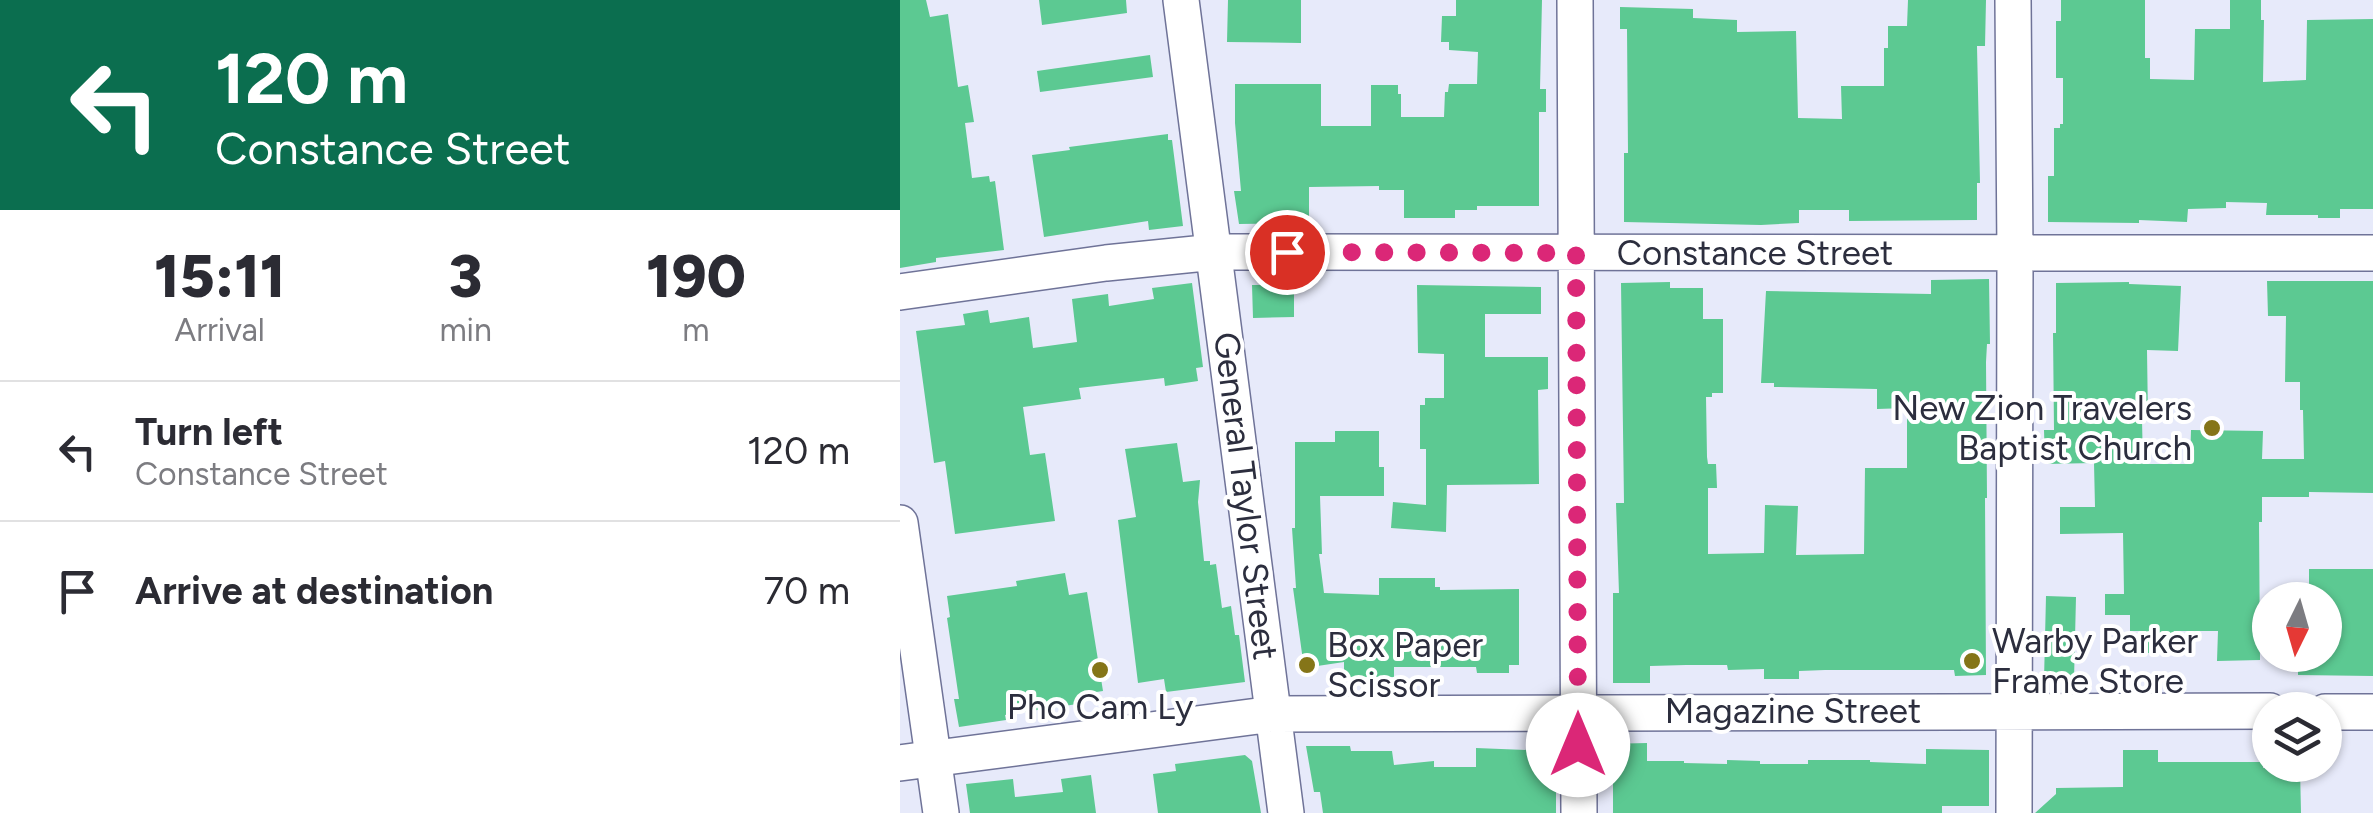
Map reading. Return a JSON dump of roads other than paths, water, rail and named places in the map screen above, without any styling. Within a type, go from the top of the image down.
[{"type":"street","name":"General Taylor Street","points":[[1181,0],[1286,813]]},
{"type":"street","points":[[1575,0],[1579,813]]},
{"type":"street","points":[[2014,0],[2014,813]]},
{"type":"street","name":"Constance Street","points":[[900,292],[1215,252],[2373,253]]},
{"type":"street","points":[[900,524],[917,760],[941,813]]},
{"type":"street","name":"Magazine Street","points":[[917,760],[1273,714],[2252,712]]},
{"type":"street","points":[[2342,712],[2373,712]]},
{"type":"place","name":"New Zion Travelers Baptist Church","points":[[2212,428]]},
{"type":"place","name":"Warby Parker Frame Store","points":[[1972,661]]},
{"type":"place","name":"Box Paper Scissor","points":[[1307,665]]},
{"type":"place","name":"Pho Cam Ly","points":[[1100,670]]}]
